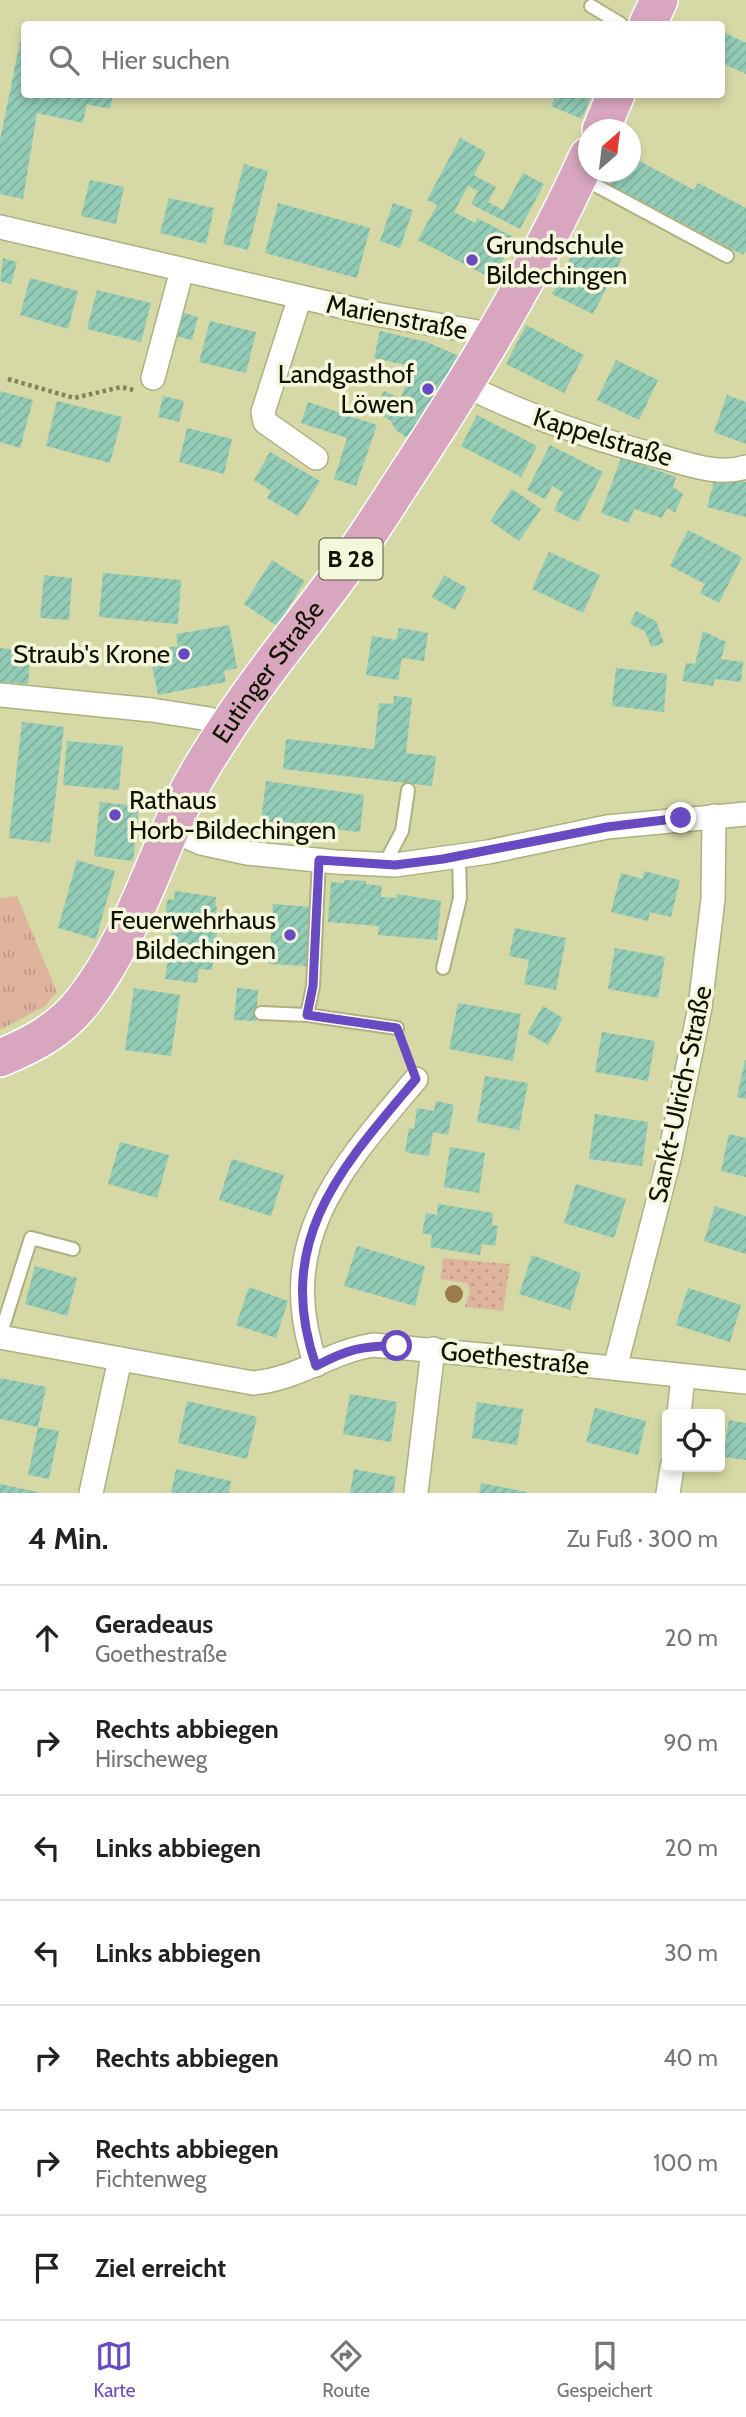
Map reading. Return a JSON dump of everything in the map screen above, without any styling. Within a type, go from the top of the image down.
[{"type":"main road","points":[[649,21],[659,0]]},
{"type":"main road","points":[[606,119],[614,98]]},
{"type":"main road","name":"Eutinger Straße","points":[[0,1058],[30,1046],[53,1032],[85,1000],[120,943],[183,803],[227,727],[344,569],[465,385],[521,290],[578,178]]},
{"type":"street","name":"Marienstraße","points":[[0,227],[370,313],[495,335]]},
{"type":"street","points":[[146,384],[182,270]]},
{"type":"street","name":"Marienstraße","points":[[300,297],[263,412],[265,422],[316,458]]},
{"type":"street","name":"Kappelstraße","points":[[465,385],[534,416],[649,453],[715,469],[736,471],[746,467]]},
{"type":"street","points":[[0,695],[186,715],[209,719],[227,727]]},
{"type":"street","points":[[171,830],[201,843],[226,849],[384,865],[459,856],[607,827],[746,814]]},
{"type":"street","name":"Sankt-Ulrich-Straße","points":[[615,1368],[669,1159],[696,1029],[713,899],[714,816]]},
{"type":"street","points":[[316,1366],[307,1340],[301,1285],[312,1228],[336,1182],[416,1079]]},
{"type":"street","name":"Goethestraße","points":[[0,1337],[253,1383],[273,1381],[316,1366],[353,1348],[373,1345],[746,1382]]},
{"type":"street","points":[[416,1493],[433,1349]]},
{"type":"street","points":[[91,1493],[120,1359]]},
{"type":"street","points":[[680,1409],[683,1376]]},
{"type":"street","points":[[668,1493],[671,1472]]},
{"type":"lane","points":[[591,6],[616,21]]},
{"type":"lane","points":[[609,182],[727,256]]},
{"type":"lane","points":[[384,865],[402,831],[408,790]]},
{"type":"lane","points":[[443,968],[460,898],[459,856]]},
{"type":"lane","points":[[307,1015],[313,986],[319,860]]},
{"type":"lane","points":[[261,1013],[307,1015],[397,1028]]},
{"type":"lane","points":[[0,1337],[31,1238],[73,1249]]},
{"type":"path","points":[[8,379],[74,398],[146,384]]},
{"type":"path","points":[[397,1028],[416,1079]]},
{"type":"green space","points":[[17,896],[57,992],[45,1006],[0,1030],[0,898]]},
{"type":"green space","points":[[443,1258],[510,1264],[503,1311],[465,1307],[470,1290],[467,1283],[440,1279]]},
{"type":"building","points":[[725,33],[746,43],[746,74],[725,64]]},
{"type":"building","points":[[20,42],[21,98],[112,98],[110,109],[87,104],[83,123],[37,113],[23,199],[0,194],[0,140]]},
{"type":"building","points":[[554,98],[590,98],[582,119],[551,106]]},
{"type":"building","points":[[460,138],[486,152],[474,175],[496,187],[488,202],[503,210],[523,173],[544,184],[520,229],[471,204],[478,191],[468,186],[454,212],[475,223],[477,218],[515,238],[493,279],[418,240],[437,205],[427,200]]},
{"type":"building","points":[[641,162],[694,190],[698,183],[746,208],[746,250],[743,255],[609,184],[641,182]]},
{"type":"building","points":[[244,164],[268,171],[248,250],[223,244]]},
{"type":"building","points":[[90,180],[124,187],[116,224],[81,216]]},
{"type":"building","points":[[169,198],[214,208],[206,244],[160,233]]},
{"type":"building","points":[[278,203],[370,228],[357,278],[265,253]]},
{"type":"building","points":[[393,203],[413,210],[400,248],[380,241]]},
{"type":"building","points":[[581,237],[622,258],[593,314],[552,294]]},
{"type":"building","points":[[3,258],[17,262],[11,284],[0,281]]},
{"type":"building","points":[[30,278],[78,291],[68,329],[20,315]]},
{"type":"building","points":[[97,290],[151,303],[141,342],[87,329]]},
{"type":"building","points":[[181,312],[198,317],[192,340],[175,336]]},
{"type":"building","points":[[210,321],[256,332],[246,373],[199,362]]},
{"type":"building","points":[[526,325],[584,355],[564,393],[506,364]]},
{"type":"building","points":[[380,331],[427,342],[459,356],[433,414],[406,437],[396,430],[390,420],[374,412],[384,391],[400,398],[415,367],[374,358]]},
{"type":"building","points":[[616,360],[658,380],[639,420],[597,400]]},
{"type":"building","points":[[0,391],[33,400],[20,448],[0,442]]},
{"type":"building","points":[[727,395],[746,402],[746,444],[714,432]]},
{"type":"building","points":[[163,396],[184,401],[179,422],[158,417]]},
{"type":"building","points":[[57,401],[122,417],[110,463],[46,446]]},
{"type":"building","points":[[308,402],[377,425],[356,486],[334,479],[347,438],[301,423]]},
{"type":"building","points":[[477,415],[537,446],[521,477],[461,446]]},
{"type":"building","points":[[187,428],[232,439],[224,474],[179,462]]},
{"type":"building","points":[[550,445],[603,472],[578,522],[554,510],[563,492],[552,486],[545,499],[527,490]]},
{"type":"building","points":[[270,452],[320,481],[298,516],[267,498],[271,491],[254,480]]},
{"type":"building","points":[[621,458],[676,477],[673,487],[683,494],[675,513],[667,508],[662,518],[634,509],[629,523],[601,513]]},
{"type":"building","points":[[716,474],[746,482],[746,517],[707,507]]},
{"type":"building","points":[[512,489],[541,509],[519,541],[490,521]]},
{"type":"building","points":[[688,530],[742,557],[719,603],[700,593],[705,584],[670,566]]},
{"type":"building","points":[[549,552],[600,575],[583,613],[532,589]]},
{"type":"building","points":[[272,560],[305,581],[277,626],[244,604]]},
{"type":"building","points":[[103,573],[181,580],[178,624],[99,617]]},
{"type":"building","points":[[44,575],[72,578],[69,620],[40,618]]},
{"type":"building","points":[[444,575],[467,588],[455,610],[432,597]]},
{"type":"building","points":[[636,611],[656,621],[664,643],[651,647],[645,631],[630,624]]},
{"type":"building","points":[[229,625],[237,668],[224,671],[226,682],[158,695],[149,651],[178,646],[176,634]]},
{"type":"building","points":[[399,628],[428,633],[424,661],[402,658],[398,680],[366,675],[372,636],[396,640]]},
{"type":"building","points":[[703,631],[726,642],[721,659],[743,662],[741,682],[715,679],[713,686],[682,681],[686,663],[695,664]]},
{"type":"building","points":[[0,648],[31,651],[28,684],[0,682]]},
{"type":"building","points":[[616,668],[667,674],[664,712],[612,706]]},
{"type":"building","points":[[394,696],[412,698],[406,753],[436,756],[432,786],[283,769],[286,739],[374,749],[379,703],[393,704]]},
{"type":"building","points":[[22,722],[64,727],[50,843],[9,838]]},
{"type":"building","points":[[67,741],[123,746],[119,790],[63,785]]},
{"type":"building","points":[[266,781],[364,795],[360,832],[261,821]]},
{"type":"building","points":[[100,802],[139,806],[133,861],[94,856]]},
{"type":"building","points":[[77,860],[115,871],[96,939],[58,928]]},
{"type":"building","points":[[644,871],[680,880],[671,917],[650,912],[648,921],[611,912],[621,873],[643,879]]},
{"type":"building","points":[[344,880],[366,881],[366,884],[382,886],[381,897],[397,898],[397,894],[441,901],[437,940],[378,935],[379,926],[328,922],[331,882],[344,883]]},
{"type":"building","points":[[175,891],[216,897],[213,932],[217,933],[212,970],[199,969],[197,983],[165,979],[173,926],[166,914],[166,907],[168,899],[174,900]]},
{"type":"building","name":"Feuerwehrhaus Bildechingen","points":[[273,904],[311,907],[307,966],[269,964]]},
{"type":"building","points":[[515,928],[566,938],[556,990],[524,984],[529,960],[509,956]]},
{"type":"building","points":[[615,948],[665,957],[658,998],[608,989]]},
{"type":"building","points":[[134,988],[180,995],[171,1056],[125,1050]]},
{"type":"building","points":[[237,988],[258,990],[256,1021],[234,1020]]},
{"type":"building","points":[[458,1003],[521,1014],[513,1061],[449,1049]]},
{"type":"building","points":[[543,1006],[563,1018],[548,1045],[527,1033]]},
{"type":"building","points":[[602,1032],[655,1041],[648,1081],[595,1072]]},
{"type":"building","points":[[746,1060],[746,1099],[737,1097]]},
{"type":"building","points":[[485,1076],[528,1083],[519,1130],[477,1122]]},
{"type":"building","points":[[436,1101],[454,1105],[448,1135],[433,1132],[429,1156],[405,1152],[409,1128],[414,1129],[417,1108],[434,1111]]},
{"type":"building","points":[[595,1114],[648,1122],[642,1166],[589,1159]]},
{"type":"building","points":[[729,1134],[746,1138],[746,1177],[721,1171]]},
{"type":"building","points":[[120,1142],[169,1155],[157,1198],[108,1184]]},
{"type":"building","points":[[450,1147],[485,1153],[479,1193],[444,1187]]},
{"type":"building","points":[[232,1159],[284,1175],[271,1216],[219,1200]]},
{"type":"building","points":[[576,1184],[626,1199],[614,1238],[564,1223]]},
{"type":"building","points":[[438,1204],[493,1213],[492,1225],[498,1226],[495,1246],[482,1244],[480,1255],[430,1247],[432,1235],[422,1233],[426,1213],[437,1215]]},
{"type":"building","points":[[715,1206],[746,1216],[746,1254],[704,1241]]},
{"type":"building","points":[[357,1246],[425,1266],[415,1306],[344,1286]]},
{"type":"building","points":[[532,1255],[581,1273],[570,1310],[519,1294]]},
{"type":"building","points":[[35,1266],[77,1278],[67,1316],[25,1304]]},
{"type":"building","points":[[249,1287],[288,1301],[276,1338],[236,1325]]},
{"type":"building","points":[[688,1288],[741,1305],[730,1342],[676,1325]]},
{"type":"building","points":[[0,1378],[46,1387],[38,1427],[0,1419]]},
{"type":"building","points":[[350,1394],[397,1402],[391,1442],[343,1434]]},
{"type":"building","points":[[187,1401],[257,1417],[247,1459],[178,1443]]},
{"type":"building","points":[[477,1402],[523,1409],[517,1445],[472,1438]]},
{"type":"building","points":[[595,1408],[646,1421],[638,1455],[586,1442]]},
{"type":"building","points":[[729,1420],[746,1423],[746,1460],[725,1457]]},
{"type":"building","points":[[38,1427],[59,1431],[49,1479],[28,1475]]},
{"type":"building","points":[[176,1469],[231,1481],[229,1493],[171,1493]]},
{"type":"building","points":[[354,1469],[396,1477],[393,1493],[350,1493]]},
{"type":"building","points":[[481,1483],[527,1492],[527,1493],[479,1493]]},
{"type":"building","points":[[0,1484],[38,1492],[38,1493],[0,1493]]},
{"type":"place","name":"Grundschule Bildechingen","points":[[472,260]]},
{"type":"place","name":"Landgasthof Löwen","points":[[428,389]]},
{"type":"place","name":"Straub's Krone","points":[[184,654]]},
{"type":"place","name":"Rathaus Horb-Bildechingen","points":[[115,815]]},
{"type":"place","name":"Feuerwehrhaus Bildechingen","points":[[290,935]]},
{"type":"route","points":[[397,1346],[353,1348],[316,1366],[307,1340],[302,1312],[301,1285],[306,1249],[324,1202],[377,1126],[416,1079],[397,1028],[307,1015],[313,986],[319,860],[395,865],[488,852],[607,827],[681,818]]}]
